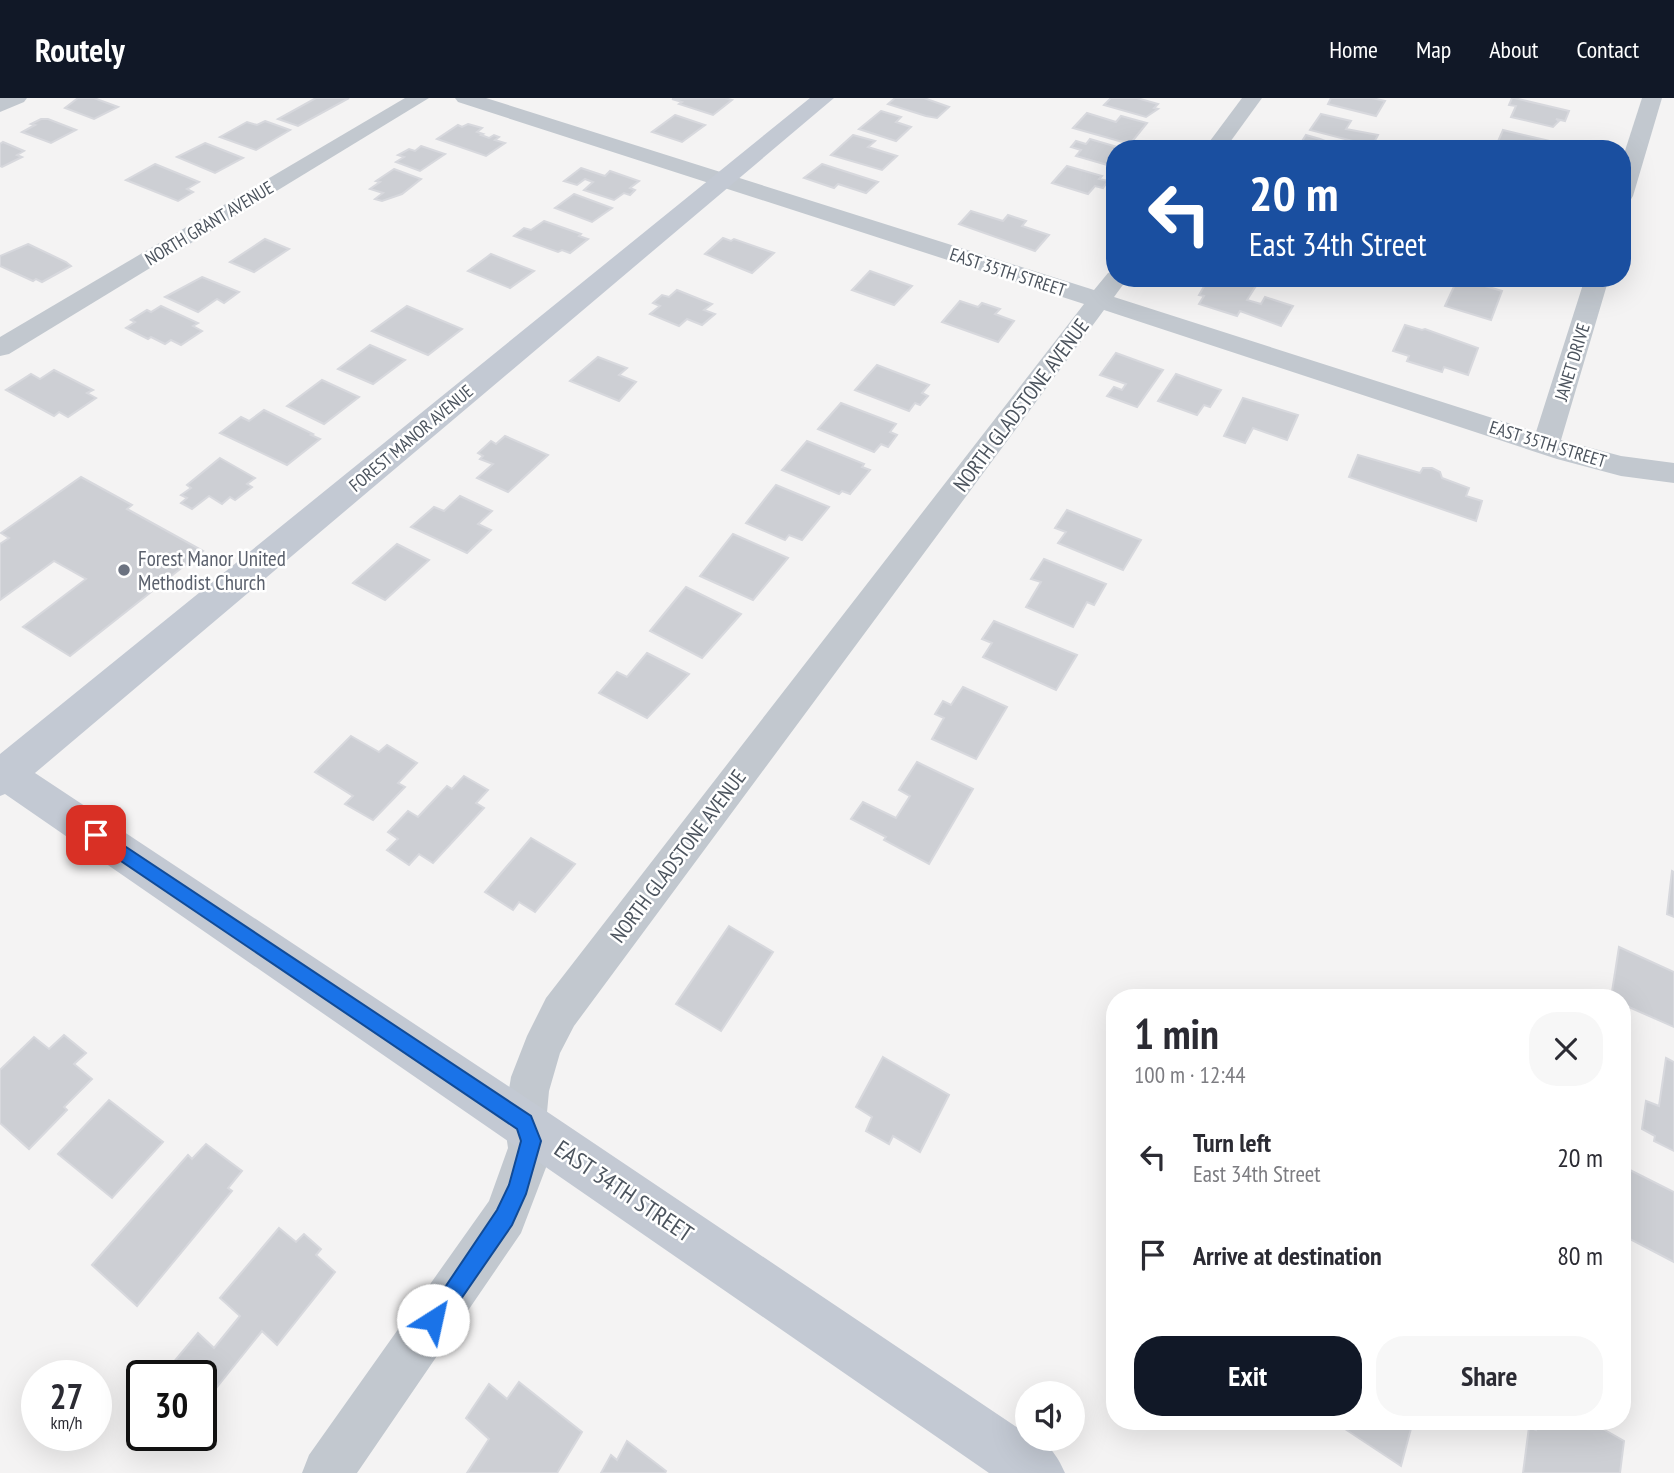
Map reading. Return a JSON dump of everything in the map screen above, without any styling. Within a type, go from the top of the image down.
[{"type":"street","points":[[0,106],[17,98]]},
{"type":"street","name":"NORTH GRANT AVENUE","points":[[0,348],[419,98]]},
{"type":"street","name":"EAST 35TH STREET","points":[[465,98],[724,179],[1107,290],[1546,445],[1621,466],[1674,473]]},
{"type":"street","name":"FOREST MANOR AVENUE","points":[[2,774],[824,98]]},
{"type":"street","points":[[1221,140],[1252,98]]},
{"type":"street","points":[[1631,167],[1652,98]]},
{"type":"street","name":"JANET DRIVE","points":[[1546,445],[1594,287]]},
{"type":"street","name":"NORTH GLADSTONE AVENUE","points":[[327,1473],[505,1217],[519,1187],[531,1141],[524,1123],[534,1066],[560,1012],[1107,290]]},
{"type":"street","name":"EAST 34TH STREET","points":[[2,774],[524,1123],[1037,1473]]},
{"type":"building","points":[[78,98],[94,98],[118,107],[94,119],[65,108]]},
{"type":"building","points":[[316,98],[349,98],[298,126],[278,119]]},
{"type":"building","points":[[895,98],[924,98],[949,107],[937,118],[888,104]]},
{"type":"building","points":[[1111,98],[1137,98],[1158,104],[1154,108],[1158,109],[1146,117],[1104,105]]},
{"type":"building","points":[[1331,98],[1372,98],[1385,101],[1376,116],[1328,104]]},
{"type":"building","points":[[1512,98],[1569,111],[1565,121],[1556,119],[1559,121],[1553,127],[1511,117],[1516,106],[1509,105]]},
{"type":"building","points":[[672,99],[732,100],[713,115],[679,104],[682,102]]},
{"type":"building","points":[[881,111],[901,117],[896,122],[911,127],[896,141],[859,129]]},
{"type":"building","points":[[1087,113],[1116,122],[1121,116],[1147,123],[1133,140],[1116,140],[1073,128]]},
{"type":"building","points":[[1321,114],[1351,121],[1346,129],[1378,135],[1375,140],[1349,140],[1310,130]]},
{"type":"building","points":[[675,115],[705,125],[682,142],[652,132]]},
{"type":"building","points":[[41,119],[76,130],[51,143],[22,132]]},
{"type":"building","points":[[265,121],[290,130],[256,150],[220,137],[247,122],[257,125]]},
{"type":"building","points":[[468,124],[482,128],[477,132],[483,134],[481,135],[489,138],[494,135],[499,137],[495,140],[505,143],[486,156],[437,139],[458,125],[462,127]]},
{"type":"building","points":[[1503,130],[1546,140],[1499,140]]},
{"type":"building","points":[[853,135],[875,141],[868,147],[897,156],[882,170],[831,155]]},
{"type":"building","points":[[1306,135],[1323,140],[1303,140]]},
{"type":"building","points":[[1090,139],[1106,144],[1106,165],[1076,156],[1081,150],[1071,147],[1076,141],[1086,144]]},
{"type":"building","points":[[3,142],[24,151],[17,155],[22,157],[2,167],[0,144]]},
{"type":"building","points":[[205,143],[243,158],[215,173],[177,157]]},
{"type":"building","points":[[421,146],[445,154],[420,171],[396,162],[404,157],[398,155],[409,149],[415,151]]},
{"type":"building","points":[[155,164],[199,182],[187,189],[193,192],[178,201],[126,180]]},
{"type":"building","points":[[822,164],[878,182],[866,193],[838,184],[834,188],[804,178]]},
{"type":"building","points":[[1067,166],[1102,176],[1099,179],[1106,181],[1103,188],[1095,186],[1088,194],[1052,183]]},
{"type":"building","points":[[581,168],[605,176],[610,171],[639,181],[630,188],[635,190],[630,195],[624,193],[614,200],[584,190],[593,182],[585,179],[577,185],[564,181]]},
{"type":"building","points":[[394,169],[421,179],[402,194],[382,201],[375,199],[383,193],[370,189],[380,182],[376,181]]},
{"type":"building","points":[[574,194],[612,208],[592,222],[555,208]]},
{"type":"building","points":[[971,211],[1003,221],[1008,215],[1026,221],[1022,226],[1049,235],[1035,251],[959,224]]},
{"type":"building","points":[[544,221],[588,239],[570,253],[562,250],[558,252],[514,236],[524,228],[531,230]]},
{"type":"building","points":[[723,238],[731,241],[734,239],[774,253],[752,273],[705,254]]},
{"type":"building","points":[[265,239],[289,249],[254,272],[230,262]]},
{"type":"building","points":[[28,244],[71,266],[42,282],[36,279],[33,281],[0,266],[0,256]]},
{"type":"building","points":[[491,254],[534,271],[510,288],[468,271]]},
{"type":"building","points":[[870,271],[912,286],[894,305],[852,290]]},
{"type":"building","points":[[202,277],[239,292],[224,303],[217,299],[198,312],[165,297]]},
{"type":"building","points":[[1204,287],[1255,287],[1247,300],[1261,304],[1265,297],[1293,306],[1281,326],[1240,311],[1237,316],[1199,304],[1204,296],[1199,295]]},
{"type":"building","points":[[1454,287],[1488,287],[1502,291],[1491,320],[1445,306]]},
{"type":"building","points":[[677,290],[712,304],[704,310],[715,314],[702,325],[687,319],[679,326],[650,314],[660,306],[653,303],[662,295],[669,297]]},
{"type":"building","points":[[960,301],[978,307],[982,303],[1000,309],[995,314],[1014,321],[998,342],[942,322]]},
{"type":"building","points":[[161,306],[198,323],[193,326],[202,331],[181,345],[171,340],[165,344],[151,337],[148,339],[126,328],[135,322],[131,320],[147,310],[151,312]]},
{"type":"building","points":[[407,306],[462,329],[428,355],[372,331]]},
{"type":"building","points":[[1405,325],[1425,329],[1478,348],[1468,375],[1444,367],[1442,372],[1407,361],[1409,356],[1393,351]]},
{"type":"building","points":[[370,345],[405,360],[373,384],[338,369]]},
{"type":"building","points":[[1116,353],[1163,370],[1137,407],[1107,396],[1114,387],[1122,390],[1126,384],[1100,375]]},
{"type":"building","points":[[598,357],[627,368],[619,375],[636,382],[619,401],[570,381]]},
{"type":"building","points":[[877,365],[929,385],[922,393],[928,396],[920,405],[915,403],[909,411],[855,390]]},
{"type":"building","points":[[54,370],[93,390],[87,393],[96,398],[68,417],[59,412],[54,416],[6,390],[31,374],[40,379]]},
{"type":"building","points":[[1176,374],[1221,390],[1210,407],[1204,405],[1197,415],[1158,401]]},
{"type":"building","points":[[322,380],[359,397],[324,424],[287,406]]},
{"type":"building","points":[[1243,398],[1298,415],[1287,440],[1253,428],[1245,443],[1224,436]]},
{"type":"building","points":[[841,403],[896,424],[890,432],[897,435],[888,447],[881,444],[874,452],[818,429]]},
{"type":"building","points":[[264,410],[320,439],[287,465],[220,433],[241,417],[249,421]]},
{"type":"building","points":[[505,436],[548,455],[508,492],[477,478],[493,464],[480,459],[483,456],[478,453],[491,441],[496,444]]},
{"type":"building","points":[[807,441],[864,464],[862,467],[870,470],[850,494],[842,491],[839,494],[782,470]]},
{"type":"building","points":[[1358,455],[1420,473],[1423,468],[1432,468],[1440,472],[1442,478],[1469,488],[1466,496],[1482,501],[1476,521],[1349,477]]},
{"type":"building","points":[[220,458],[255,478],[247,484],[252,487],[235,500],[230,497],[222,504],[209,496],[192,509],[181,503],[187,498],[181,495],[191,488],[187,485]]},
{"type":"building","name":"Forest Manor United Methodist Church","points":[[81,477],[132,505],[127,509],[203,551],[70,656],[23,627],[86,579],[54,561],[0,600],[0,544],[9,538],[1,533]]},
{"type":"building","points":[[776,485],[829,507],[802,540],[789,535],[785,540],[746,523]]},
{"type":"building","points":[[460,496],[492,511],[478,524],[491,530],[467,553],[411,527],[434,507],[444,511]]},
{"type":"building","points":[[1067,510],[1141,540],[1123,570],[1058,543],[1066,532],[1055,528]]},
{"type":"building","points":[[733,534],[788,558],[753,600],[700,576]]},
{"type":"building","points":[[397,544],[429,560],[385,600],[353,583]]},
{"type":"building","points":[[1044,559],[1106,584],[1094,605],[1087,602],[1073,627],[1026,607],[1041,582],[1031,579]]},
{"type":"building","points":[[686,587],[741,614],[702,658],[650,631]]},
{"type":"building","points":[[994,621],[1077,655],[1056,690],[983,657],[992,643],[982,639]]},
{"type":"building","points":[[647,653],[689,674],[647,718],[599,693],[617,672],[627,677]]},
{"type":"building","points":[[963,687],[1007,707],[976,759],[932,739],[944,718],[935,714],[943,701],[951,705]]},
{"type":"building","points":[[351,736],[379,752],[387,745],[417,763],[398,783],[405,787],[373,820],[345,804],[353,796],[315,772]]},
{"type":"building","points":[[917,762],[973,789],[929,864],[851,819],[863,802],[896,818],[910,796],[899,790]]},
{"type":"building","points":[[464,776],[488,790],[476,803],[484,808],[433,863],[419,854],[409,865],[387,850],[398,839],[388,832],[408,811],[418,817],[447,786],[452,789]]},
{"type":"building","points":[[531,838],[575,864],[535,912],[519,902],[513,910],[485,892]]},
{"type":"building","points":[[1672,871],[1674,872],[1674,917],[1667,914]]},
{"type":"building","points":[[729,926],[773,952],[721,1031],[676,1004]]},
{"type":"building","points":[[1619,947],[1674,972],[1674,1027],[1631,1008],[1631,989],[1612,989]]},
{"type":"building","points":[[64,1035],[86,1053],[74,1064],[92,1079],[64,1107],[67,1110],[29,1149],[0,1123],[0,1070],[34,1037],[49,1049]]},
{"type":"building","points":[[883,1057],[949,1095],[920,1152],[893,1136],[889,1144],[866,1131],[872,1117],[856,1107]]},
{"type":"building","points":[[1666,1058],[1674,1062],[1674,1151],[1654,1141],[1655,1136],[1642,1129],[1646,1101],[1659,1106]]},
{"type":"building","points":[[109,1100],[163,1142],[112,1198],[58,1154]]},
{"type":"building","points":[[206,1144],[242,1171],[228,1188],[232,1191],[137,1306],[92,1265],[188,1155],[192,1159]]},
{"type":"building","points":[[1631,1170],[1674,1192],[1674,1262],[1631,1240]]},
{"type":"building","points":[[279,1228],[296,1242],[304,1234],[321,1249],[316,1255],[335,1272],[277,1345],[262,1331],[217,1387],[217,1360],[175,1360],[198,1333],[214,1348],[240,1316],[220,1298]]},
{"type":"building","points":[[519,1382],[582,1432],[557,1473],[467,1473],[489,1439],[466,1418],[489,1384],[507,1399]]},
{"type":"building","points":[[1347,1430],[1411,1430],[1401,1466]]},
{"type":"building","points":[[1529,1430],[1605,1430],[1624,1441],[1620,1473],[1523,1473]]},
{"type":"building","points":[[627,1441],[666,1471],[665,1473],[601,1473],[611,1455],[617,1460]]},
{"type":"place","name":"Forest Manor United Methodist Church","points":[[124,570]]},
{"type":"route","points":[[96,835],[524,1123],[531,1141],[519,1187],[505,1217],[433,1320]]}]
